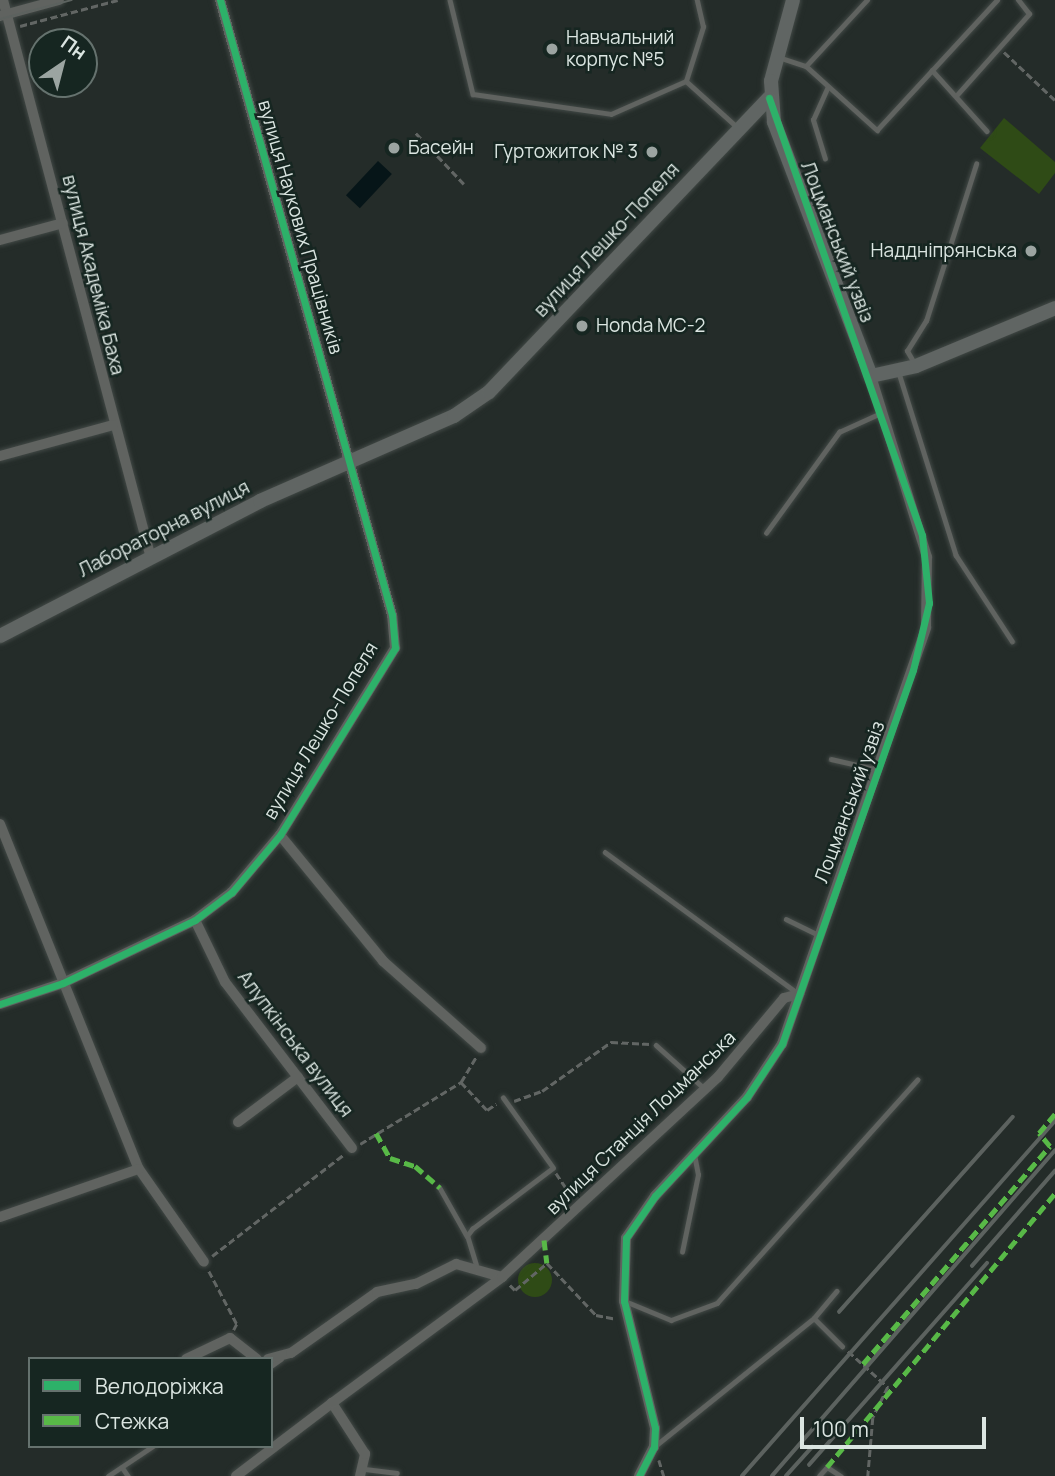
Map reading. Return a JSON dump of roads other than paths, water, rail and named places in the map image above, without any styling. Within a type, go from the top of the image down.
[{"type":"main road","points":[[769,98],[793,0]]},
{"type":"main road","name":"вулиця Лешко-Попеля","points":[[349,463],[454,416],[489,392],[738,127],[769,98]]},
{"type":"main road","name":"Лоцманський узвіз","points":[[769,98],[871,376]]},
{"type":"main road","points":[[871,376],[916,366],[1055,308]]},
{"type":"main road","name":"Лабораторна вулиця","points":[[0,636],[151,558],[349,463]]},
{"type":"street","name":"вулиця Академіка Баха","points":[[3,0],[3,15],[11,29],[113,425],[151,558]]},
{"type":"street","points":[[3,15],[59,0]]},
{"type":"street","name":"вулиця Наукових Працівників","points":[[220,0],[349,463]]},
{"type":"street","points":[[0,240],[63,223]]},
{"type":"street","name":"Лоцманський узвіз","points":[[654,1447],[624,1301],[626,1238],[693,1153],[768,1068],[820,936],[879,770],[926,626],[930,583],[922,535],[871,376]]},
{"type":"street","points":[[0,456],[113,425]]},
{"type":"street","name":"вулиця Лешко-Попеля","points":[[349,463],[396,631],[395,648],[280,835],[383,961],[481,1048]]},
{"type":"street","points":[[0,824],[139,1170],[204,1262]]},
{"type":"street","points":[[0,1004],[63,983],[195,920],[232,891],[280,835]]},
{"type":"street","name":"Алупкінська вулиця","points":[[195,920],[225,982],[352,1148]]},
{"type":"street","name":"вулиця Станція Лоцманська","points":[[273,1448],[502,1277],[580,1208],[705,1089],[784,998],[799,994]]},
{"type":"street","points":[[239,1122],[298,1077]]},
{"type":"street","points":[[0,1217],[139,1170]]},
{"type":"street","points":[[273,1358],[291,1353],[377,1292],[415,1284],[456,1264],[476,1265],[502,1277]]},
{"type":"street","points":[[190,1357],[230,1338],[254,1357]]},
{"type":"street","points":[[332,1403],[365,1454],[363,1472]]},
{"type":"street","points":[[639,1476],[654,1447]]},
{"type":"street","name":"вулиця Станція Лоцманська","points":[[236,1476],[273,1448]]},
{"type":"lane","points":[[450,0],[472,94],[611,114],[686,81],[703,27],[697,0]]},
{"type":"lane","points":[[806,66],[867,0]]},
{"type":"lane","points":[[778,57],[806,66],[827,88],[877,130],[997,0]]},
{"type":"lane","points":[[956,96],[1029,13],[1018,0]]},
{"type":"lane","points":[[932,70],[987,131]]},
{"type":"lane","points":[[686,81],[738,127]]},
{"type":"lane","points":[[825,159],[813,120],[827,88]]},
{"type":"lane","points":[[916,366],[907,351],[926,321],[976,164]]},
{"type":"lane","points":[[898,370],[956,555],[1012,641]]},
{"type":"lane","points":[[766,533],[839,432],[881,413]]},
{"type":"lane","points":[[831,759],[879,770]]},
{"type":"lane","points":[[605,852],[799,994]]},
{"type":"lane","points":[[786,919],[820,936]]},
{"type":"lane","points":[[656,1045],[705,1089]]},
{"type":"lane","points":[[624,1301],[671,1320],[717,1303],[917,1080]]},
{"type":"lane","points":[[467,1236],[553,1168],[503,1098]]},
{"type":"lane","points":[[681,1252],[698,1175],[693,1153]]},
{"type":"lane","points":[[440,1188],[467,1236],[476,1265]]},
{"type":"lane","points":[[654,1447],[814,1318],[837,1291]]},
{"type":"lane","points":[[814,1318],[842,1346]]},
{"type":"lane","points":[[273,1365],[291,1353]]},
{"type":"lane","points":[[108,1476],[150,1448]]},
{"type":"lane","points":[[122,1467],[128,1476]]},
{"type":"lane","points":[[819,1476],[827,1467],[841,1476]]},
{"type":"lane","points":[[363,1472],[397,1473]]},
{"type":"tram line","points":[[0,19],[72,0]]},
{"type":"railway","points":[[839,1312],[1013,1117]]},
{"type":"railway","points":[[742,1476],[1055,1121]]},
{"type":"railway","points":[[772,1476],[1055,1151]]},
{"type":"railway","points":[[972,1266],[1055,1171]]},
{"type":"railway","points":[[809,1465],[987,1263]]},
{"type":"railway","points":[[786,1476],[812,1447]]},
{"type":"place","name":"Навчальний корпус №5","points":[[552,49]]},
{"type":"place","name":"Басейн","points":[[394,148]]},
{"type":"place","name":"Гуртожиток № 3","points":[[652,152]]},
{"type":"place","name":"Наддніпрянська","points":[[1031,251]]},
{"type":"place","name":"Honda МС-2","points":[[582,326]]}]
